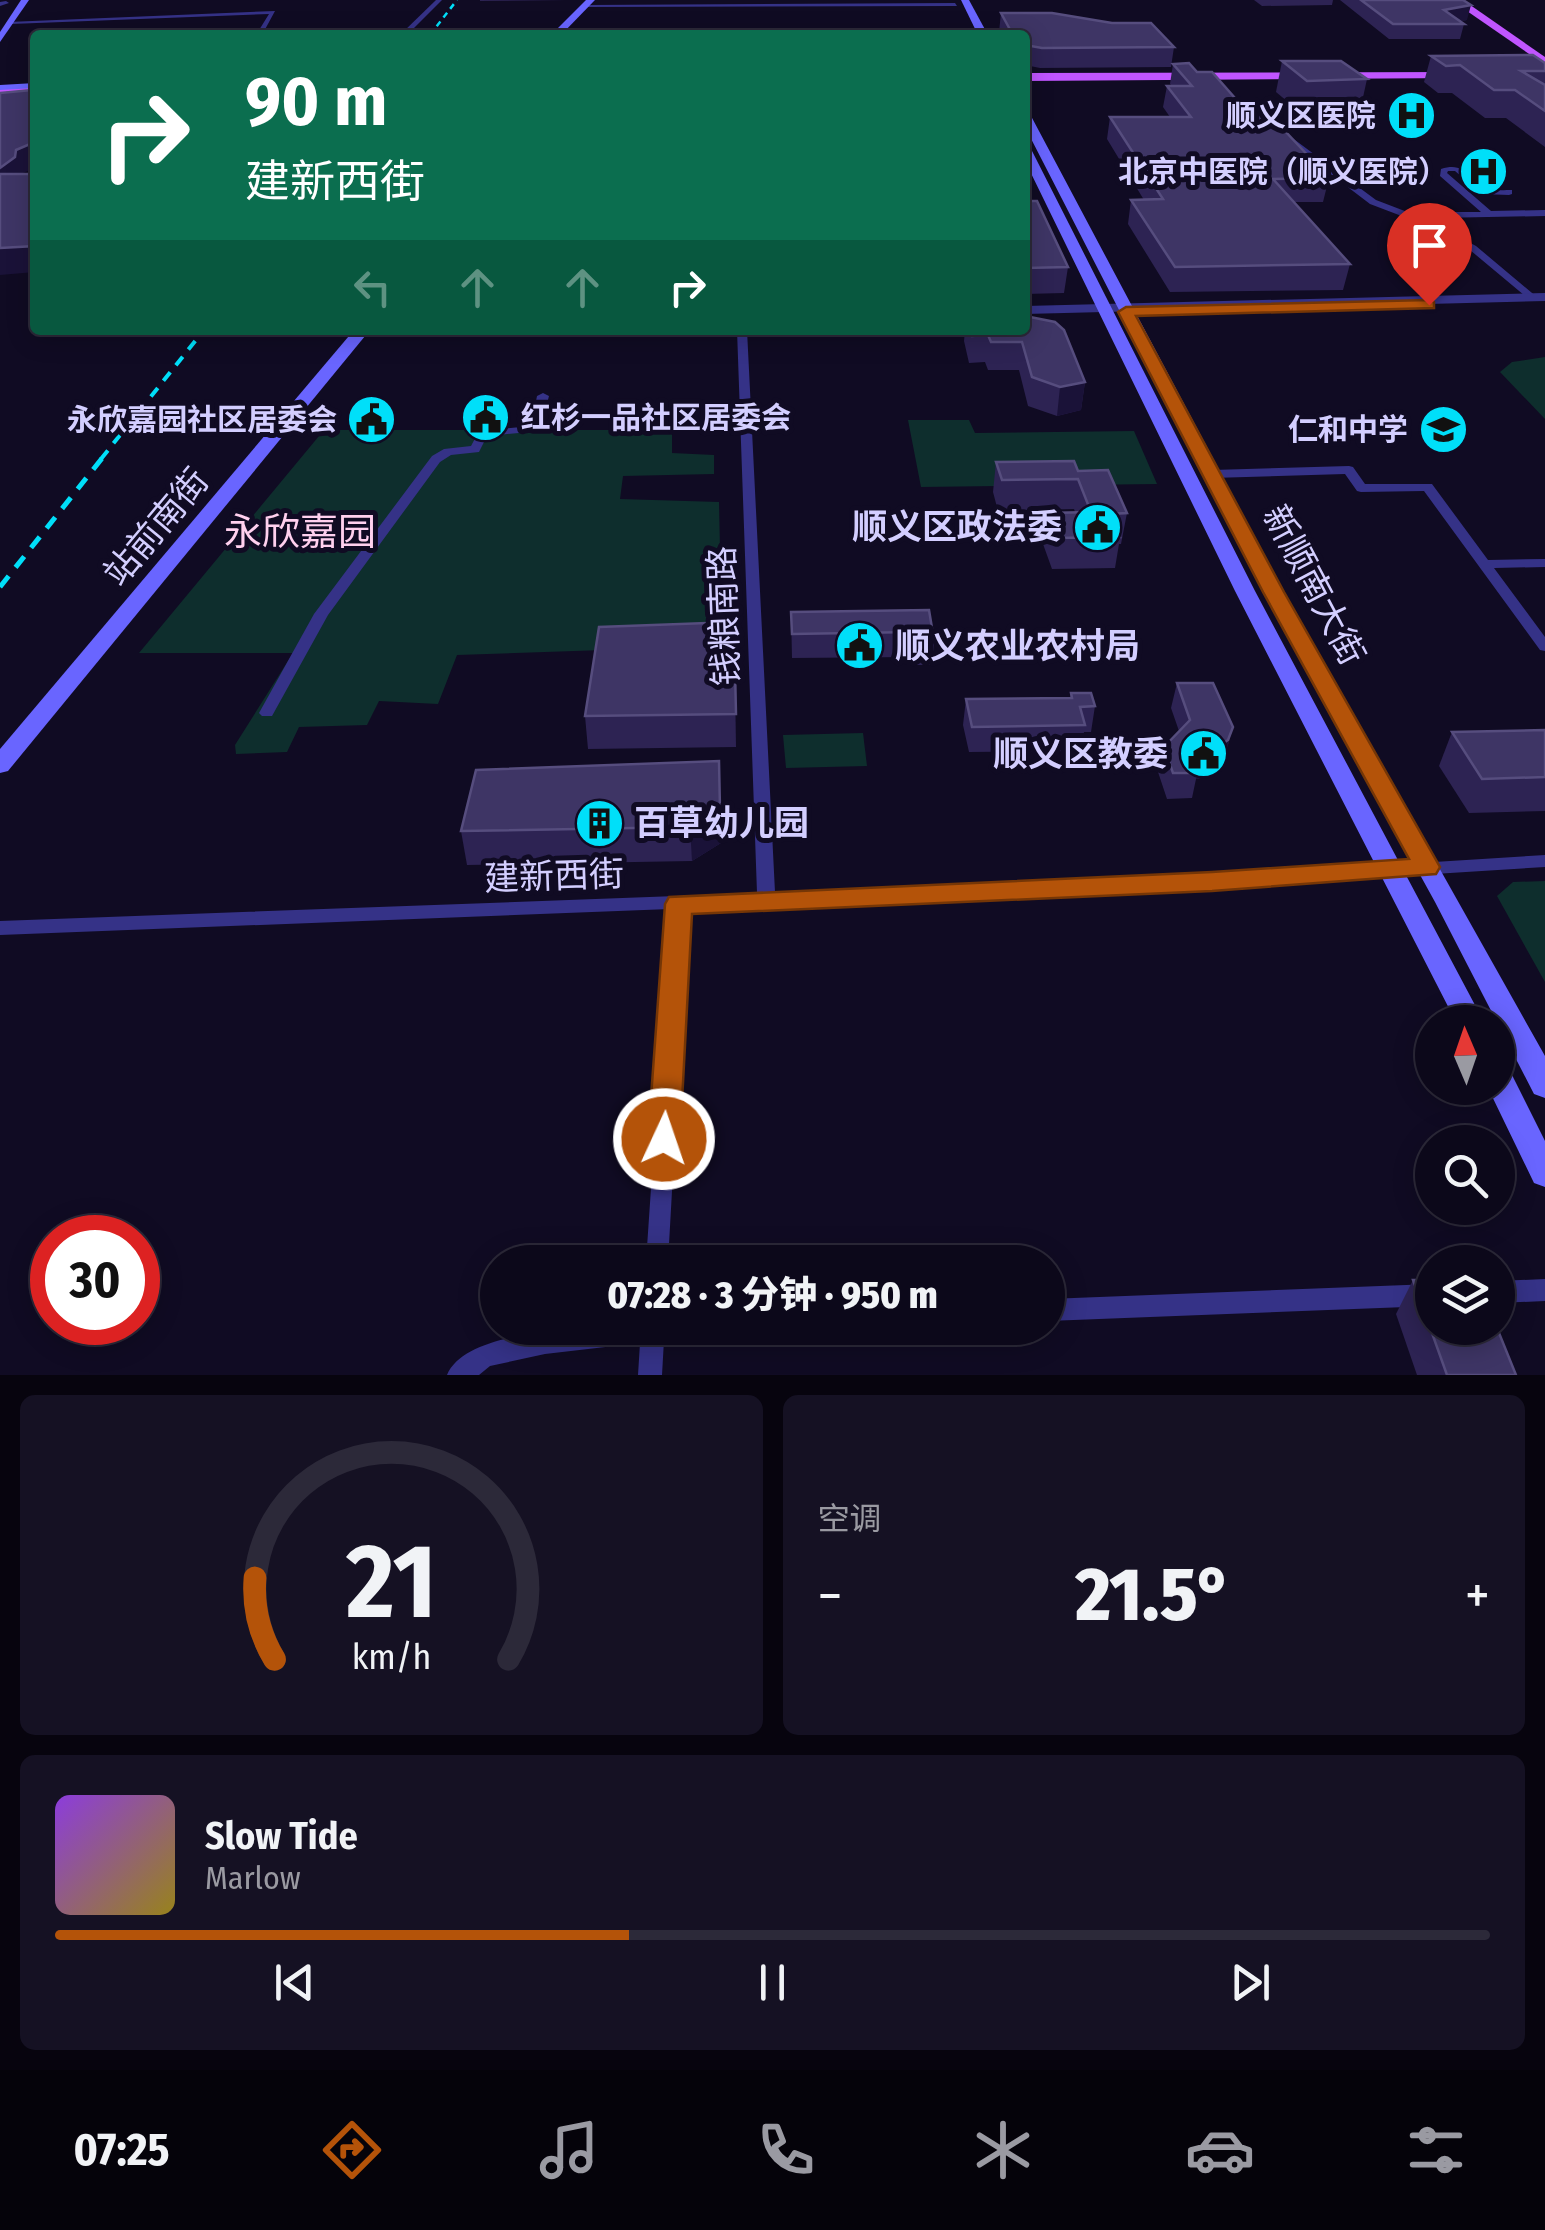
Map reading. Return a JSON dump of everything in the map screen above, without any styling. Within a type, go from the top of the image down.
[{"type":"main road","points":[[0,39],[25,0]]},
{"type":"main road","points":[[1456,0],[1545,62]]},
{"type":"main road","points":[[1470,0],[1545,51]]},
{"type":"main road","points":[[958,2],[967,30]]},
{"type":"main road","points":[[958,2],[980,30]]},
{"type":"main road","points":[[561,30],[589,3]]},
{"type":"main road","points":[[1469,73],[1208,76],[1030,76],[1469,73]]},
{"type":"main road","points":[[0,92],[30,90]]},
{"type":"main road","name":"新顺南大街","points":[[1030,127],[1245,591],[1545,1085]]},
{"type":"main road","name":"新顺南大街","points":[[1030,157],[1212,474],[1410,868],[1463,1005]]},
{"type":"main road","name":"站前南街","points":[[0,765],[358,335]]},
{"type":"main road","points":[[1511,1105],[1545,1173]]},
{"type":"street","points":[[408,30],[439,0]]},
{"type":"street","points":[[589,3],[958,2]]},
{"type":"street","points":[[11,22],[276,9],[263,30]]},
{"type":"street","points":[[1208,76],[1221,91]]},
{"type":"street","points":[[1260,120],[1286,133],[1373,202],[1423,221],[1473,248],[1541,299]]},
{"type":"street","points":[[1488,213],[1443,174],[1444,168],[1457,168],[1485,192],[1509,192]]},
{"type":"street","points":[[1423,221],[1435,216],[1545,213]]},
{"type":"street","points":[[1030,312],[1541,299]]},
{"type":"street","name":"钱粮南路","points":[[742,335],[766,900]]},
{"type":"street","points":[[267,712],[321,614],[436,459],[448,452],[475,449],[483,433],[536,429],[543,396]]},
{"type":"street","points":[[1212,474],[1349,470],[1360,488],[1428,487],[1545,648]]},
{"type":"street","points":[[1484,564],[1545,564]]},
{"type":"street","name":"建新西街","points":[[0,928],[1212,882],[1545,861]]},
{"type":"street","points":[[658,1245],[678,904]]},
{"type":"street","points":[[1515,1291],[1545,1290]]},
{"type":"street","points":[[1065,1309],[1415,1295]]},
{"type":"street","points":[[460,1375],[486,1356],[532,1345]]},
{"type":"street","points":[[650,1375],[656,1345]]},
{"type":"green space","points":[[1545,357],[1545,419],[1500,372],[1512,362]]},
{"type":"green space","points":[[908,420],[969,420],[975,433],[1134,431],[1157,484],[921,487]]},
{"type":"green space","points":[[324,430],[672,430],[672,453],[714,455],[714,474],[623,476],[620,499],[719,502],[722,646],[457,655],[438,704],[379,701],[367,725],[299,727],[287,752],[236,754],[235,745],[293,653],[139,653]]},
{"type":"green space","points":[[863,733],[867,766],[786,768],[783,735]]},
{"type":"green space","points":[[1545,881],[1545,982],[1497,896],[1513,882]]},
{"type":"building","points":[[1361,0],[1463,0],[1471,5],[1444,10],[1464,24],[1393,24]]},
{"type":"building","points":[[1001,13],[1052,13],[1112,23],[1151,23],[1174,47],[1042,48],[1030,46],[1030,30],[1010,30]]},
{"type":"building","points":[[1533,55],[1545,63],[1545,71],[1521,71],[1545,85],[1545,111],[1515,90],[1494,90],[1460,65],[1446,66],[1431,56]]},
{"type":"building","points":[[1282,61],[1341,61],[1367,79],[1307,81]]},
{"type":"building","points":[[1189,63],[1197,72],[1212,72],[1250,115],[1270,115],[1329,178],[1273,179],[1350,264],[1175,267],[1131,200],[1163,199],[1110,117],[1191,117],[1167,86],[1192,86],[1173,64]]},
{"type":"building","points":[[30,90],[30,144],[16,150],[15,157],[0,168],[0,93]]},
{"type":"building","points":[[0,174],[30,174],[30,246],[0,248]]},
{"type":"building","points":[[1030,201],[1037,201],[1068,267],[1030,268]]},
{"type":"building","points":[[1030,317],[1055,322],[1064,330],[1085,382],[1060,387],[1032,377],[1022,342],[991,342],[988,335],[1030,335]]},
{"type":"building","points":[[1074,461],[1078,471],[1108,470],[1127,513],[1110,514],[1120,537],[1056,538],[1048,513],[1091,512],[1078,479],[1002,480],[996,462]]},
{"type":"building","points":[[929,610],[934,640],[915,640],[913,632],[792,634],[791,612]]},
{"type":"building","points":[[734,622],[736,714],[585,716],[599,627]]},
{"type":"building","points":[[1177,683],[1213,683],[1233,727],[1228,740],[1195,756],[1198,773],[1173,773],[1164,747],[1190,720]]},
{"type":"building","points":[[1071,693],[1091,693],[1095,706],[1080,707],[1085,725],[972,727],[966,699],[1072,698]]},
{"type":"building","points":[[1545,730],[1545,777],[1482,779],[1452,732]]},
{"type":"building","points":[[719,761],[720,809],[690,827],[461,831],[476,770]]},
{"type":"building","points":[[1436,1345],[1504,1345],[1516,1375],[1447,1375]]},
{"type":"railway","points":[[434,30],[457,0]]},
{"type":"railway","points":[[101,459],[200,335]]},
{"type":"railway","points":[[0,587],[103,457]]},
{"type":"place","name":"顺义区医院","points":[[1411,116]]},
{"type":"place","name":"北京中医院（顺义医院）","points":[[1483,172]]},
{"type":"place","name":"红杉一品社区居委会","points":[[486,418]]},
{"type":"place","name":"永欣嘉园社区居委会","points":[[372,420]]},
{"type":"place","name":"仁和中学","points":[[1443,430]]},
{"type":"place","name":"顺义区政法委","points":[[1097,527]]},
{"type":"place","name":"顺义农业农村局","points":[[860,646]]},
{"type":"place","name":"顺义区教委","points":[[1203,754]]},
{"type":"place","name":"百草幼儿园","points":[[599,823]]},
{"type":"district","name":"永欣嘉园","points":[[300,532]]},
{"type":"route","points":[[664,1139],[678,904],[1212,882],[1427,867],[1274,592],[1126,312],[1429,305]]}]
